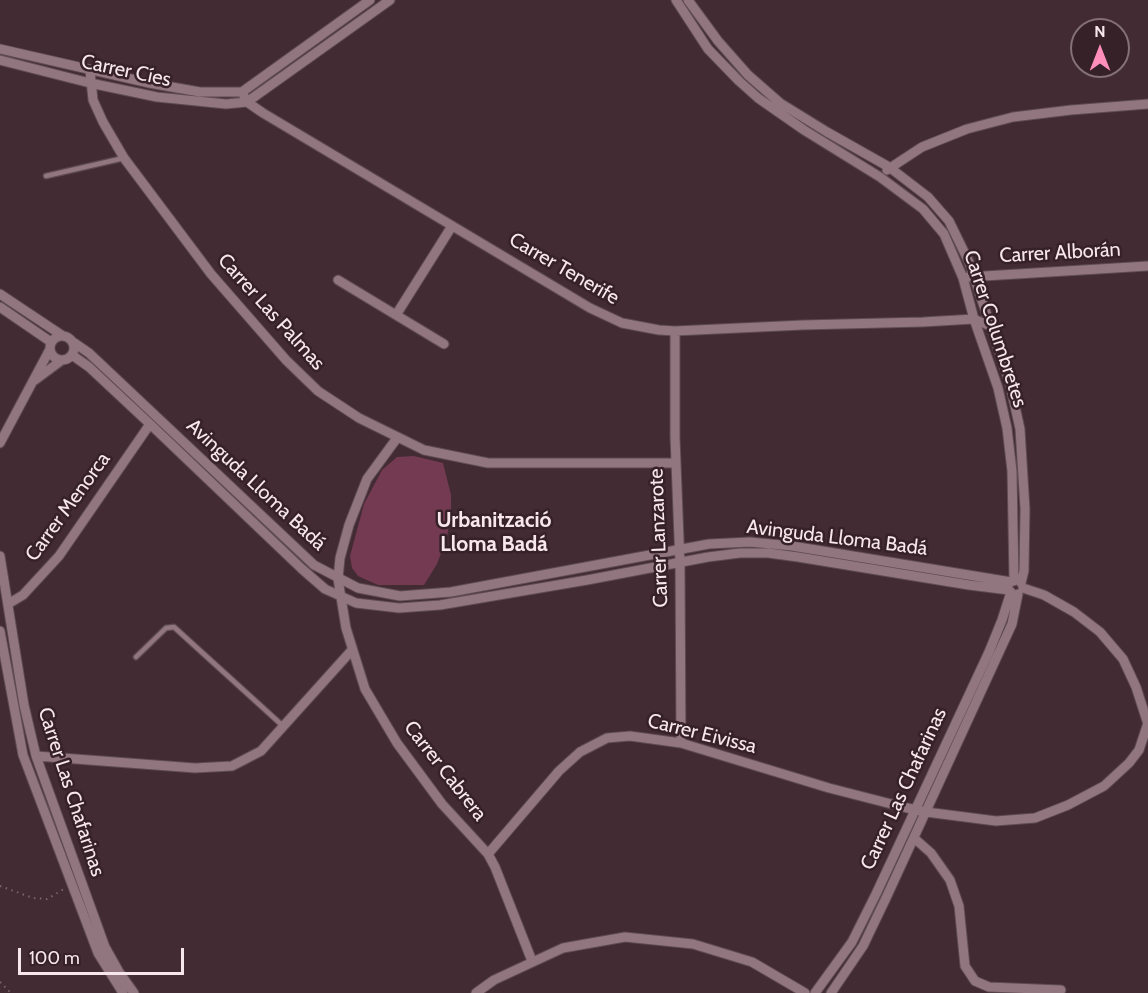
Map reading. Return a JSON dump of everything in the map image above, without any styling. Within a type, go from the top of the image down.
[{"type":"street","points":[[370,0],[242,92],[247,102],[390,0]]},
{"type":"street","name":"Carrer Columbretes","points":[[676,0],[708,49],[758,98],[804,130],[880,177],[923,209],[944,234],[963,278],[974,319],[998,388],[1007,428],[1012,471],[1015,587]]},
{"type":"street","name":"Carrer Columbretes","points":[[688,0],[718,41],[748,75],[780,103],[889,167],[928,197],[949,221],[974,276],[1010,384],[1020,429],[1025,509],[1024,571],[1015,587]]},
{"type":"street","name":"Carrer Cíes","points":[[0,49],[90,71],[200,92],[242,92]]},
{"type":"street","name":"Carrer Cíes","points":[[0,60],[157,97],[226,104],[247,102]]},
{"type":"street","name":"Carrer Las Palmas","points":[[90,71],[93,100],[124,158],[211,274],[286,360],[318,391],[359,418],[424,450],[488,463],[675,463]]},
{"type":"street","name":"Carrer Tenerife","points":[[247,102],[590,308],[622,323],[675,331],[974,319]]},
{"type":"street","points":[[880,177],[889,167],[922,147],[967,129],[1013,117],[1148,104]]},
{"type":"street","points":[[396,315],[452,226]]},
{"type":"street","name":"Carrer Alborán","points":[[963,278],[1148,266]]},
{"type":"street","points":[[338,280],[444,344]]},
{"type":"street","points":[[0,294],[73,342],[75,349],[72,355],[33,382]]},
{"type":"street","points":[[0,307],[50,346],[55,358],[62,360]]},
{"type":"street","points":[[974,319],[990,326]]},
{"type":"street","name":"Carrer Lanzarote","points":[[675,331],[675,463],[680,564],[681,743]]},
{"type":"street","points":[[0,443],[50,346],[56,337],[63,336]]},
{"type":"street","name":"Avinguda Lloma Badá","points":[[73,342],[89,353],[314,565],[357,588],[399,596],[441,593],[709,544],[750,542],[792,546],[1015,587]]},
{"type":"street","name":"Avinguda Lloma Badá","points":[[72,355],[89,367],[302,569],[325,589],[356,603],[399,608],[440,605],[740,553],[768,553],[969,585],[1015,587]]},
{"type":"street","name":"Carrer Menorca","points":[[8,604],[23,595],[59,556],[150,424]]},
{"type":"street","points":[[338,579],[340,558],[349,525],[367,479],[397,438]]},
{"type":"street","name":"Carrer Las Chafarinas","points":[[0,556],[24,705],[36,756],[105,947],[134,993]]},
{"type":"street","name":"Carrer Cabrera","points":[[338,579],[346,628],[365,689],[398,743],[442,804],[488,854],[532,961]]},
{"type":"street","points":[[1015,587],[1044,595],[1074,612],[1100,632],[1123,659],[1136,687],[1148,724]]},
{"type":"street","name":"Carrer Las Chafarinas","points":[[815,993],[852,942],[989,652],[1015,587]]},
{"type":"street","name":"Carrer Las Chafarinas","points":[[831,993],[862,946],[1012,624],[1015,587]]},
{"type":"street","name":"Carrer Las Chafarinas","points":[[0,631],[4,677],[23,755],[98,953],[123,993]]},
{"type":"street","points":[[36,756],[195,768],[232,766],[261,751],[352,650]]},
{"type":"street","name":"Carrer Eivissa","points":[[488,854],[559,771],[580,752],[607,738],[630,736],[681,743],[829,788],[914,810],[996,821],[1035,818],[1068,805],[1104,786],[1129,763],[1139,750],[1148,724]]},
{"type":"street","points":[[914,838],[931,853],[950,880],[959,906],[965,966],[975,981],[989,987],[1061,990]]},
{"type":"street","points":[[476,993],[494,980],[563,948],[625,938],[693,944],[752,962],[805,993]]},
{"type":"lane","points":[[46,176],[124,158]]},
{"type":"lane","points":[[136,657],[166,628],[174,627],[283,726]]},
{"type":"path","points":[[0,886],[33,898],[47,899],[60,893],[71,884]]},
{"type":"path","points":[[0,982],[10,993]]},
{"type":"shaded area","points":[[414,456],[443,463],[451,495],[447,537],[437,564],[424,585],[378,585],[358,576],[352,568],[350,556],[364,504],[382,470],[397,457]]},
{"type":"district","name":"Urbanització Lloma Badá","points":[[494,533]]}]
